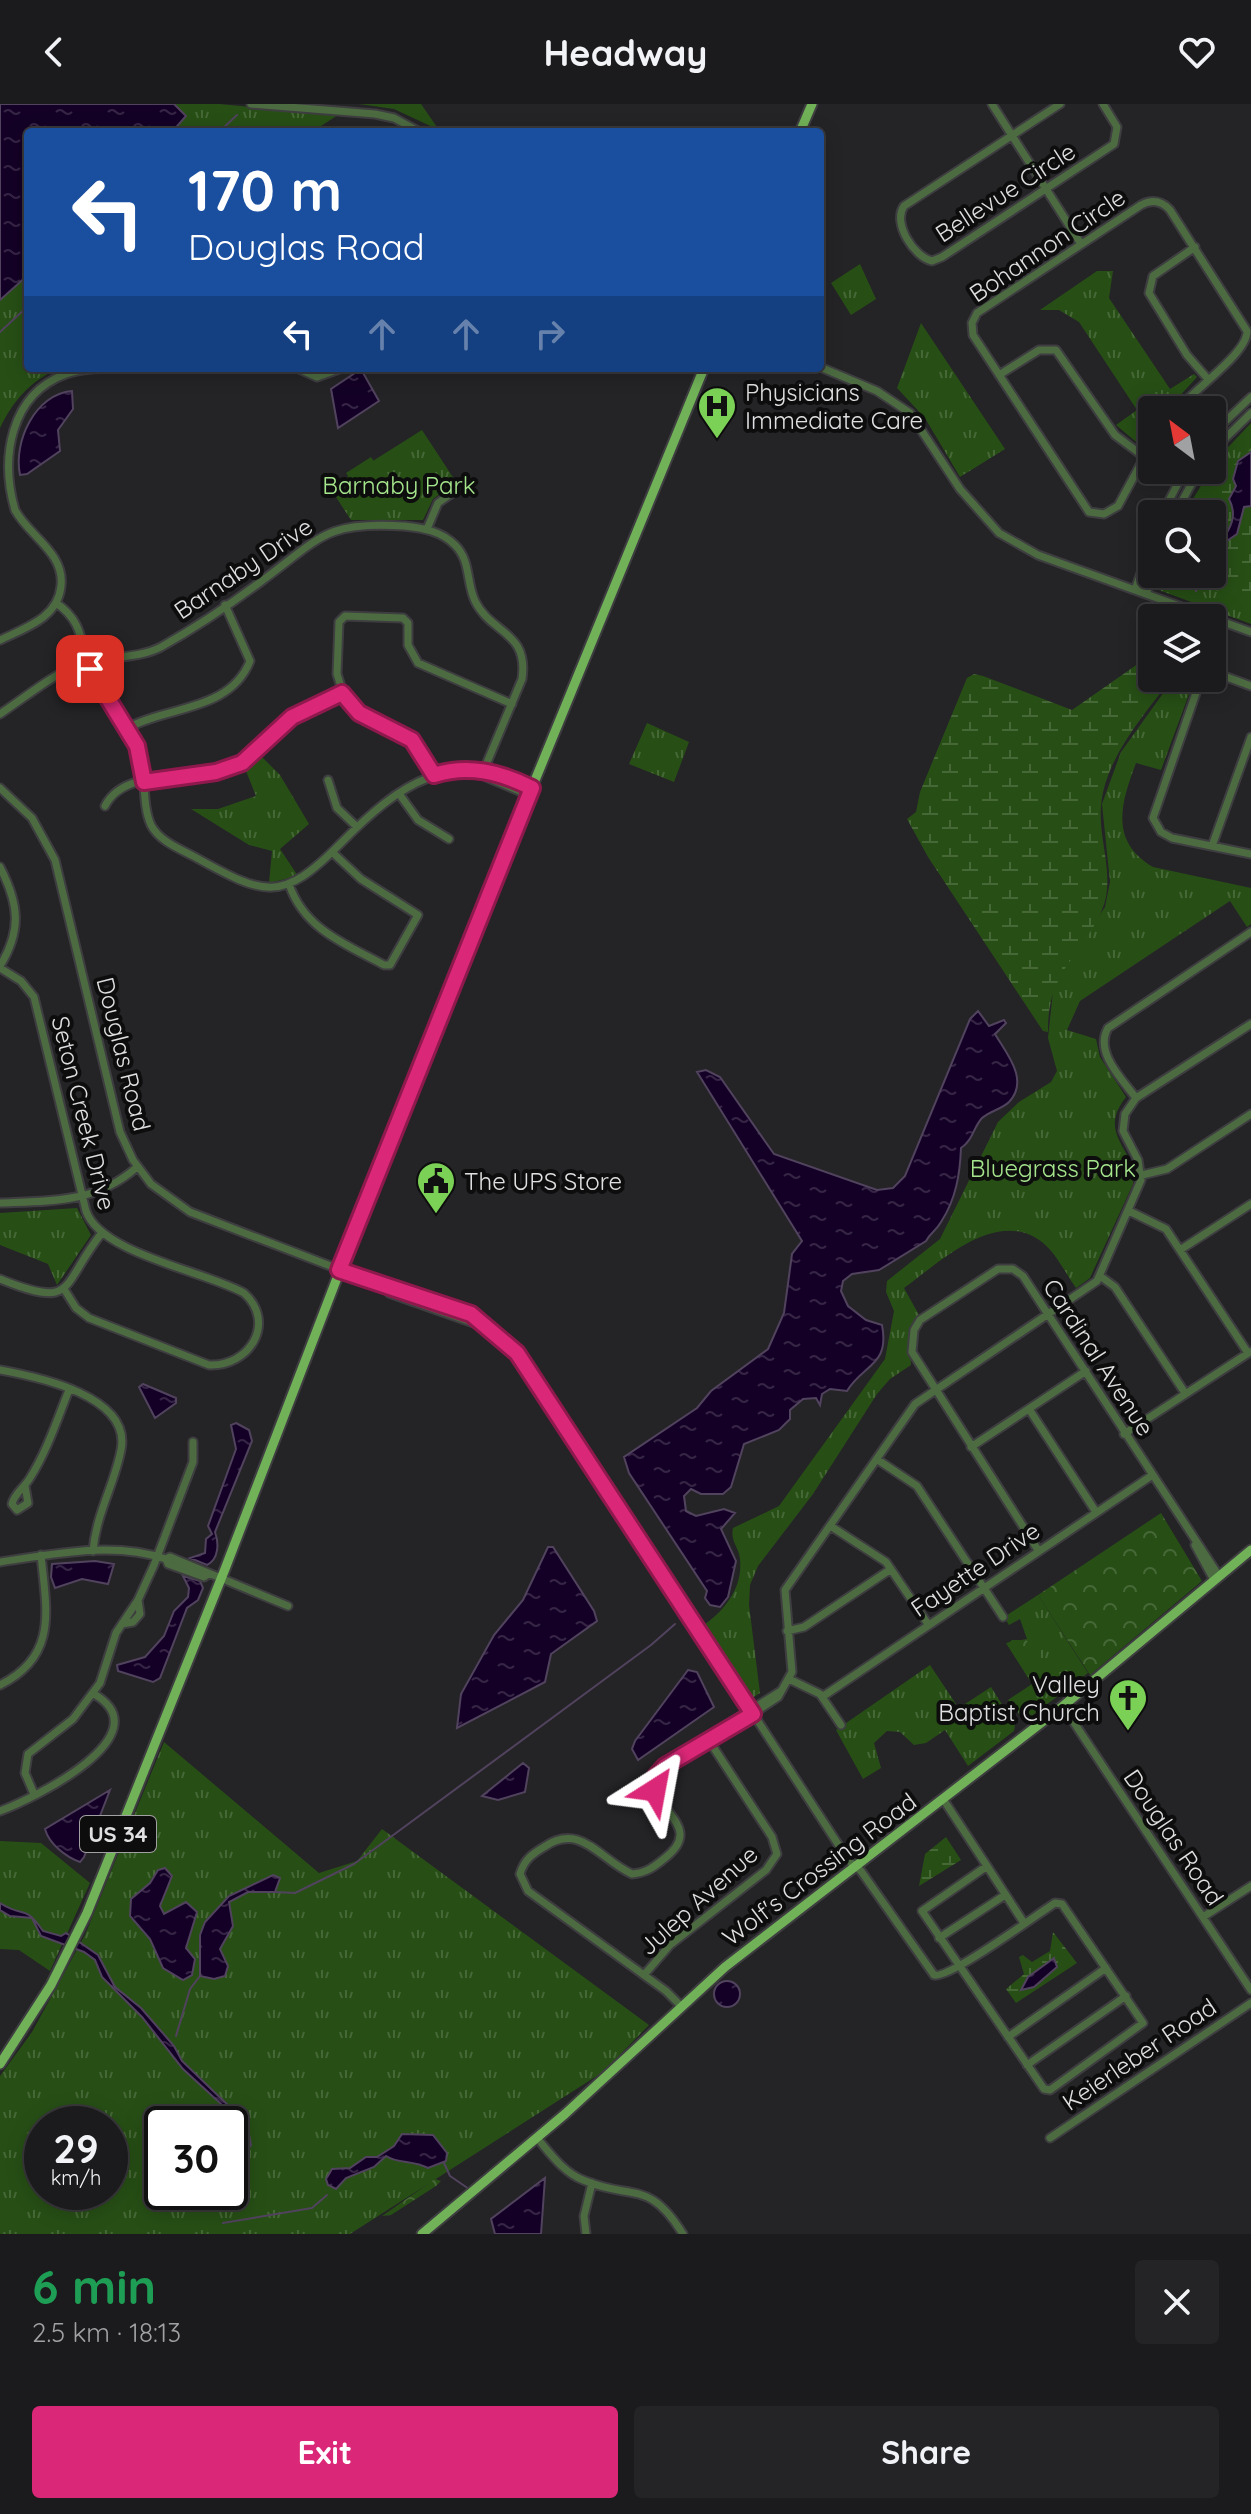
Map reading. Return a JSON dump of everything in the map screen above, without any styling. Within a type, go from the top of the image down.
[{"type":"main road","points":[[802,128],[812,104]]},
{"type":"main road","name":"US 34","points":[[0,2064],[78,1932],[221,1579],[339,1270],[530,791],[702,372]]},
{"type":"main road","name":"Wolf's Crossing Road","points":[[422,2234],[537,2138],[741,1953],[1063,1706],[1251,1550]]},
{"type":"street","points":[[251,104],[375,114],[394,118],[413,128]]},
{"type":"street","points":[[992,104],[1081,244]]},
{"type":"street","name":"Bellevue Circle","points":[[1060,104],[901,209],[900,225],[917,252],[926,260],[939,260],[1117,141],[1117,127],[1103,104]]},
{"type":"street","name":"Bohannon Circle","points":[[1138,466],[1118,506],[1104,514],[1089,512],[973,335],[974,318],[1081,244],[1141,205],[1153,201],[1170,210],[1247,331],[1242,350],[1190,396]]},
{"type":"street","points":[[1195,247],[1157,272],[1149,293],[1187,355],[1207,378]]},
{"type":"street","points":[[999,375],[1039,350],[1056,350],[1115,435],[1138,452]]},
{"type":"street","points":[[824,369],[877,391],[910,413],[960,489],[999,533],[1038,555],[1251,632]]},
{"type":"street","points":[[0,640],[37,622],[56,603],[62,581],[57,563],[21,520],[7,492],[2,468],[8,430],[19,409],[48,382],[77,372]]},
{"type":"street","points":[[306,372],[317,377],[331,372]]},
{"type":"street","points":[[1226,421],[1251,397]]},
{"type":"street","points":[[1226,437],[1251,413]]},
{"type":"street","points":[[427,529],[438,503],[458,489]]},
{"type":"street","name":"Barnaby Drive","points":[[0,714],[69,670],[156,649],[262,581],[307,544],[337,530],[371,524],[427,529],[444,536],[457,547],[470,572],[477,604],[521,650],[524,665],[522,679],[483,772]]},
{"type":"street","points":[[1135,590],[1138,582]]},
{"type":"street","points":[[1146,594],[1148,588]]},
{"type":"street","points":[[56,603],[80,626],[93,678],[141,758],[150,823],[160,837],[239,881],[261,888],[289,884],[305,877],[357,827],[400,795],[451,769],[483,772],[486,777],[530,791]]},
{"type":"street","points":[[126,729],[152,716],[193,708],[213,698],[247,668],[250,661],[225,605]]},
{"type":"street","points":[[434,775],[412,740],[359,713],[342,693],[337,674],[339,622],[353,614],[403,618],[408,623],[408,645],[418,663],[512,704]]},
{"type":"street","points":[[1226,677],[1251,686]]},
{"type":"street","points":[[1196,692],[1153,818],[1166,836],[1251,854]]},
{"type":"street","points":[[105,806],[117,790],[144,782],[216,772],[242,763],[292,717],[342,693]]},
{"type":"street","points":[[1212,846],[1251,737]]},
{"type":"street","points":[[328,780],[337,808],[357,827]]},
{"type":"street","name":"Douglas Road","points":[[0,788],[32,818],[55,860],[120,1132],[137,1167],[164,1195],[190,1212],[385,1287],[389,1293],[485,1327],[512,1348],[529,1368],[855,1866],[934,1975],[941,1977],[958,1966]]},
{"type":"street","points":[[400,795],[418,820],[449,839]]},
{"type":"street","points":[[289,884],[295,901],[312,924],[390,965],[418,915],[361,879],[332,852]]},
{"type":"street","points":[[0,867],[17,930],[13,945],[0,967]]},
{"type":"street","points":[[1136,1098],[1105,1052],[1103,1041],[1108,1028],[1251,932]]},
{"type":"street","name":"Seton Creek Drive","points":[[0,967],[21,981],[34,997],[88,1219],[101,1234],[244,1293],[256,1307],[258,1321],[253,1343],[245,1354],[226,1365],[209,1365],[89,1318],[76,1308],[64,1289]]},
{"type":"street","points":[[681,2006],[644,1975],[534,1896],[522,1883],[520,1874],[529,1857],[556,1839],[567,1836],[582,1840],[622,1870],[637,1876],[674,1851],[682,1840],[679,1825],[659,1799],[654,1786],[658,1772],[781,1691],[789,1679],[792,1664],[785,1590],[878,1460],[906,1413],[934,1391],[1088,1289],[1100,1276],[1142,1175],[1123,1131],[1123,1119],[1136,1098],[1251,1024]]},
{"type":"street","points":[[1142,1175],[1167,1169],[1251,1114]]},
{"type":"street","points":[[0,1203],[83,1197],[117,1183],[137,1167]]},
{"type":"street","points":[[1180,1250],[1251,1204]]},
{"type":"street","points":[[1124,1434],[1249,1352],[1163,1227],[1129,1211]]},
{"type":"street","points":[[0,1279],[41,1294],[64,1289],[73,1281],[101,1234]]},
{"type":"street","name":"Cardinal Avenue","points":[[1038,1550],[912,1352],[914,1330],[927,1315],[993,1272],[1006,1268],[1020,1272],[1086,1371],[1195,1545],[1197,1553],[1216,1578]]},
{"type":"street","points":[[1100,1276],[1112,1284],[1185,1393]]},
{"type":"street","points":[[0,1370],[69,1390],[106,1407],[116,1421],[122,1438],[119,1459],[99,1511],[93,1551]]},
{"type":"street","points":[[971,1447],[1086,1371]]},
{"type":"street","points":[[25,1486],[44,1453],[69,1390]]},
{"type":"street","points":[[1029,1409],[1096,1512]]},
{"type":"street","points":[[34,1794],[25,1773],[28,1754],[73,1719],[94,1694],[122,1624],[162,1558],[195,1456],[193,1442]]},
{"type":"street","points":[[878,1460],[917,1486],[1003,1617]]},
{"type":"street","name":"Fayette Drive","points":[[822,1697],[1151,1476]]},
{"type":"street","points":[[832,1527],[891,1569],[928,1624]]},
{"type":"street","points":[[0,1562],[93,1551],[162,1558],[168,1564],[204,1577],[208,1574],[288,1606]]},
{"type":"street","points":[[0,1685],[29,1663],[44,1637],[48,1613],[41,1555]]},
{"type":"street","points":[[787,1631],[804,1627],[891,1569]]},
{"type":"street","points":[[789,1679],[822,1697],[841,1725]]},
{"type":"street","points":[[0,1811],[77,1770],[110,1738],[114,1715],[108,1704],[94,1694]]},
{"type":"street","name":"Douglas Road","points":[[1063,1706],[1251,1990]]},
{"type":"street","points":[[674,1760],[710,1742],[751,1711]]},
{"type":"street","name":"Julep Avenue","points":[[644,1975],[659,1955],[766,1870],[778,1854],[772,1837],[710,1742]]},
{"type":"street","points":[[640,1789],[654,1786]]},
{"type":"street","points":[[943,1799],[1024,1923]]},
{"type":"street","points":[[958,1966],[1060,1903],[1143,2021],[1130,2035],[1050,2090],[1044,2089],[958,1966],[922,1910],[987,1866]]},
{"type":"street","points":[[510,1874],[520,1874]]},
{"type":"street","points":[[1203,1917],[1251,1886]]},
{"type":"street","points":[[939,1938],[1005,1895]]},
{"type":"street","points":[[1008,2037],[1106,1968]]},
{"type":"street","points":[[1027,2065],[1126,1996]]},
{"type":"street","name":"Keierleber Road","points":[[1050,2138],[1251,2003]]},
{"type":"street","points":[[537,2138],[567,2170],[592,2183],[644,2194],[664,2208],[683,2234]]},
{"type":"street","points":[[586,2234],[584,2216],[592,2183]]},
{"type":"green space","points":[[0,104],[219,104],[315,113],[344,111],[318,128],[24,128],[24,372],[52,372],[24,392],[0,428]]},
{"type":"green space","points":[[359,104],[421,104],[438,128],[435,128],[394,109]]},
{"type":"green space","points":[[860,264],[876,299],[851,315],[831,283]]},
{"type":"green space","points":[[1097,271],[1113,271],[1109,298],[1170,389],[1194,374],[1197,377],[1180,396],[1138,396],[1138,443],[1116,425],[1137,410],[1079,322],[1059,310],[1040,310]]},
{"type":"green space","points":[[921,323],[1005,449],[960,477],[925,418],[897,388]]},
{"type":"green space","points":[[1251,423],[1251,624],[1226,615],[1226,604],[1197,604],[1156,589],[1226,588],[1226,500],[1192,500],[1202,484],[1226,484],[1226,449]]},
{"type":"green space","name":"Barnaby Park","points":[[422,430],[456,482],[433,499],[423,520],[351,520],[330,488]]},
{"type":"green space","points":[[1251,448],[1251,603],[1211,588],[1226,588],[1226,500],[1211,500],[1220,484],[1226,484],[1228,471]]},
{"type":"green space","points":[[371,457],[397,497],[372,513],[346,473]]},
{"type":"green space","points":[[1138,664],[1138,692],[1161,692],[1118,754],[1104,788],[1101,819],[1107,872],[1106,897],[1094,926],[1059,979],[1049,1011],[1048,1032],[1043,1031],[928,857],[907,819],[916,812],[920,792],[967,678],[974,674],[983,676],[1072,710]]},
{"type":"green space","name":"Bluegrass Park","points":[[1164,692],[1190,692],[1161,770],[1136,763],[1123,807],[1124,833],[1139,857],[1153,867],[1251,888],[1251,924],[1247,927],[1230,901],[1080,1001],[1067,1030],[1096,1039],[1100,1057],[1126,1097],[1118,1111],[1116,1133],[1133,1172],[1133,1184],[1090,1278],[1076,1288],[1042,1242],[1024,1233],[1006,1231],[969,1242],[904,1288],[919,1315],[909,1332],[911,1365],[890,1379],[877,1394],[813,1494],[758,1566],[750,1585],[749,1605],[760,1693],[752,1698],[704,1625],[725,1605],[739,1579],[740,1559],[733,1528],[779,1506],[885,1359],[894,1311],[886,1292],[887,1281],[940,1239],[998,1122],[1019,1102],[1051,1082],[1057,1071],[1048,1038],[1054,982],[1105,907],[1110,882],[1102,804],[1121,752]]},
{"type":"green space","points":[[647,723],[689,742],[674,782],[629,764]]},
{"type":"green space","points":[[259,754],[280,775],[309,824],[280,849],[298,876],[269,883],[272,851],[249,845],[191,809],[218,809],[256,796],[244,766]]},
{"type":"green space","points":[[77,1208],[91,1235],[57,1285],[48,1264],[0,1245],[0,1213]]},
{"type":"green space","points":[[1161,1513],[1202,1581],[1090,1675],[1038,1595]]},
{"type":"green space","points":[[1038,1595],[1088,1673],[1025,1721],[1008,1700],[1032,1684],[1006,1643],[1027,1639],[1020,1619],[1009,1625],[1004,1617]]},
{"type":"green space","points":[[1012,1640],[1026,1640],[1039,1652],[1041,1669],[1031,1681],[1007,1644]]},
{"type":"green space","points":[[930,1665],[956,1704],[937,1717],[939,1721],[991,1687],[1015,1725],[1014,1731],[968,1766],[945,1730],[926,1743],[914,1745],[900,1732],[887,1731],[874,1743],[881,1768],[863,1779],[836,1730]]},
{"type":"green space","points":[[164,1742],[319,1873],[357,1861],[382,1829],[649,2025],[603,2072],[350,2234],[0,2234],[0,2076],[32,2032],[85,1935]]},
{"type":"green space","points":[[946,1837],[961,1860],[919,1886],[925,1854]]},
{"type":"green space","points":[[0,1841],[41,1843],[90,1883],[50,1971],[19,1950],[0,1949]]},
{"type":"green space","points":[[1053,1932],[1077,1963],[1016,2003],[1006,1989],[1024,1974],[1019,1957],[1023,1955],[1032,1962],[1050,1951]]},
{"type":"green space","points":[[435,2179],[441,2181],[391,2215],[382,2216]]},
{"type":"water","points":[[0,104],[174,104],[186,116],[176,128],[24,128],[24,279],[0,300]]},
{"type":"water","points":[[356,372],[363,372],[379,401],[338,428],[331,389]]},
{"type":"water","points":[[72,391],[73,409],[58,430],[60,451],[27,474],[20,475],[20,448],[37,410],[59,394]]},
{"type":"water","points":[[1251,452],[1251,506],[1244,507],[1237,534],[1226,543],[1226,534],[1233,518],[1229,499],[1236,486],[1233,479],[1238,461]]},
{"type":"water","points":[[978,1011],[989,1026],[1004,1020],[1006,1023],[995,1034],[1017,1076],[1015,1094],[1009,1102],[982,1118],[961,1148],[954,1195],[939,1225],[926,1241],[879,1270],[852,1274],[843,1281],[841,1291],[848,1306],[866,1320],[882,1325],[879,1357],[847,1391],[830,1389],[822,1394],[820,1405],[816,1398],[803,1399],[790,1410],[790,1419],[779,1430],[744,1444],[731,1487],[723,1494],[701,1494],[691,1489],[684,1496],[686,1511],[696,1516],[724,1509],[735,1513],[721,1529],[736,1561],[728,1597],[720,1607],[710,1605],[705,1598],[707,1591],[629,1473],[624,1457],[697,1408],[711,1391],[768,1349],[784,1313],[792,1254],[802,1241],[697,1072],[706,1070],[720,1077],[774,1154],[877,1190],[893,1188],[905,1176],[970,1019]]},
{"type":"water","points":[[143,1384],[176,1398],[176,1403],[155,1418],[139,1387]]},
{"type":"water","points":[[236,1423],[249,1430],[252,1441],[215,1532],[216,1555],[207,1565],[190,1558],[205,1553],[206,1539],[212,1534],[208,1526],[236,1449],[231,1425]]},
{"type":"water","points":[[548,1547],[553,1547],[594,1611],[597,1621],[551,1654],[545,1682],[457,1728],[461,1694],[494,1635],[523,1600]]},
{"type":"water","points":[[95,1561],[114,1564],[108,1584],[82,1579],[55,1588],[51,1577],[52,1564]]},
{"type":"water","points":[[183,1576],[200,1581],[203,1588],[198,1600],[187,1608],[160,1678],[153,1682],[118,1671],[117,1665],[145,1657],[164,1636],[174,1611],[188,1597],[189,1588]]},
{"type":"water","points":[[688,1670],[697,1672],[714,1707],[638,1760],[632,1749],[635,1741]]},
{"type":"water","points":[[523,1763],[529,1768],[525,1792],[498,1800],[482,1796]]},
{"type":"water","points":[[110,1790],[80,1862],[54,1845],[45,1829]]},
{"type":"water","points":[[165,1868],[172,1876],[160,1906],[164,1914],[186,1902],[197,1912],[186,1948],[195,1959],[192,1975],[183,1980],[163,1968],[150,1939],[130,1916],[131,1899],[150,1883],[158,1870]]},
{"type":"water","points":[[273,1875],[280,1878],[275,1892],[248,1892],[229,1902],[233,1926],[220,1949],[228,1966],[225,1976],[214,1979],[200,1976],[200,1935],[205,1922],[229,1896]]},
{"type":"water","points":[[0,1903],[27,1914],[32,1917],[43,1931],[61,1936],[66,1933],[98,1955],[115,1987],[141,2008],[174,2046],[182,2061],[229,2106],[223,2106],[183,2069],[142,2017],[102,1977],[95,1960],[84,1952],[41,1936],[32,1918],[10,1916],[0,1910]]},
{"type":"water","points":[[1054,1958],[1057,1967],[1034,1987],[1021,1990],[1028,1977]]},
{"type":"water","points":[[727,1981],[736,1985],[740,1994],[736,2003],[727,2007],[718,2003],[714,1994],[718,1985]]},
{"type":"water","points":[[402,2134],[433,2135],[447,2153],[446,2161],[428,2168],[386,2156],[374,2167],[346,2178],[336,2189],[328,2185],[326,2179],[332,2169],[350,2168],[366,2157],[377,2157],[394,2146]]},
{"type":"water","points":[[545,2178],[541,2234],[495,2234],[491,2219]]},
{"type":"waterway","points":[[223,128],[237,115]]},
{"type":"waterway","points":[[0,332],[24,310]]},
{"type":"waterway","points":[[275,1892],[295,1893],[354,1864],[651,1645],[675,1624]]},
{"type":"waterway","points":[[176,2036],[190,1989],[200,1976]]},
{"type":"waterway","points":[[444,2163],[450,2176],[469,2189]]},
{"type":"waterway","points":[[223,2223],[312,2208],[327,2195]]},
{"type":"place","name":"Physicians Immediate Care","points":[[717,440]]},
{"type":"place","name":"The UPS Store","points":[[436,1215]]},
{"type":"place","name":"Valley Baptist Church","points":[[1128,1732]]},
{"type":"route","points":[[90,669],[137,746],[144,782],[229,769],[254,755],[292,717],[342,693],[359,713],[412,740],[434,775],[451,769],[489,771],[532,788],[339,1270],[471,1314],[517,1353],[753,1714],[685,1757],[665,1766],[656,1776],[655,1790]]}]
